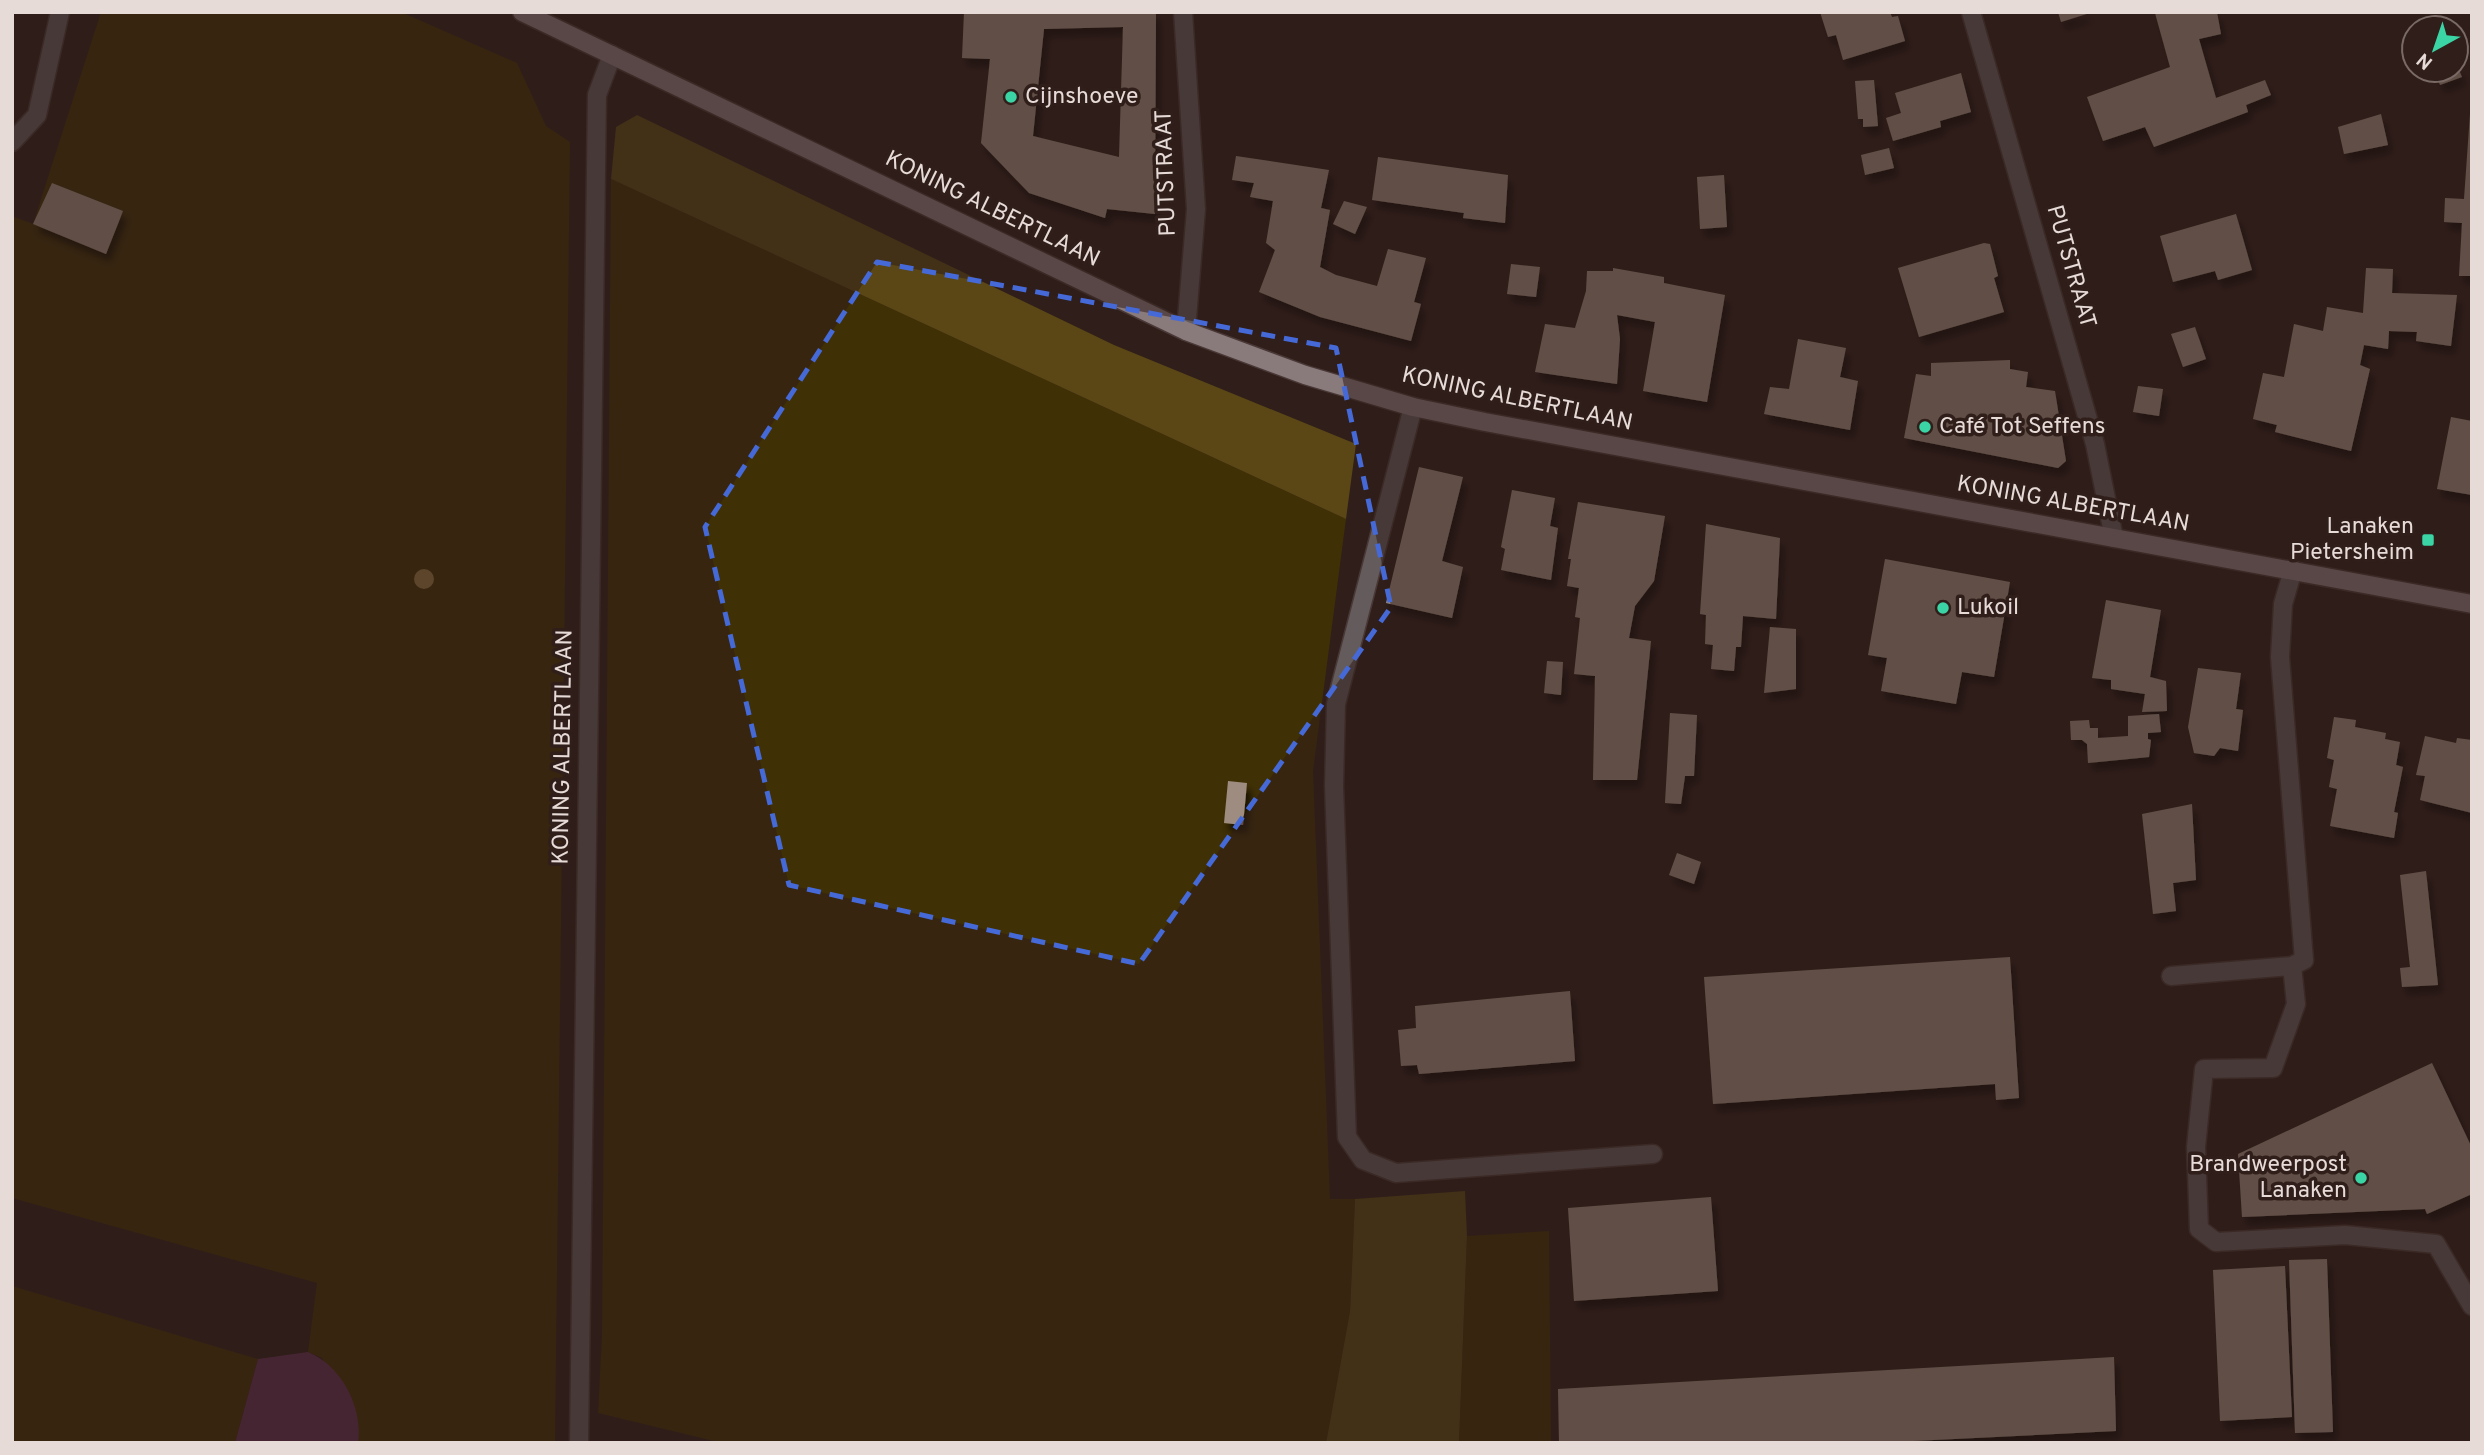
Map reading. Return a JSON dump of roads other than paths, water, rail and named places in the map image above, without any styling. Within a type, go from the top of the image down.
[{"type":"street","points":[[12,142],[37,115],[60,12]]},
{"type":"street","name":"KONING ALBERTLAAN","points":[[522,12],[1186,331],[1305,374],[1413,407],[2472,604]]},
{"type":"street","name":"PUTSTRAAT","points":[[1183,12],[1196,209],[1186,331]]},
{"type":"street","name":"PUTSTRAAT","points":[[1971,12],[2095,444],[2114,538]]},
{"type":"street","name":"KONING ALBERTLAAN","points":[[579,1443],[597,95],[612,55]]},
{"type":"street","points":[[1413,407],[1336,704],[1334,786],[1347,1137],[1363,1160],[1396,1173],[1653,1154]]},
{"type":"street","points":[[2172,976],[2292,966],[2304,960],[2280,657],[2283,604],[2293,570]]},
{"type":"street","points":[[2292,966],[2296,1004],[2273,1068],[2204,1069],[2196,1147],[2199,1228],[2216,1242],[2345,1235],[2436,1244],[2472,1306]]},
{"type":"place","name":"Cijnshoeve","points":[[1011,97]]},
{"type":"place","name":"Café Tot Seffens","points":[[1925,427]]},
{"type":"place","name":"Lanaken Pietersheim","points":[[2428,540]]},
{"type":"place","name":"Lukoil","points":[[1943,608]]},
{"type":"place","name":"Brandweerpost Lanaken","points":[[2361,1178]]}]
